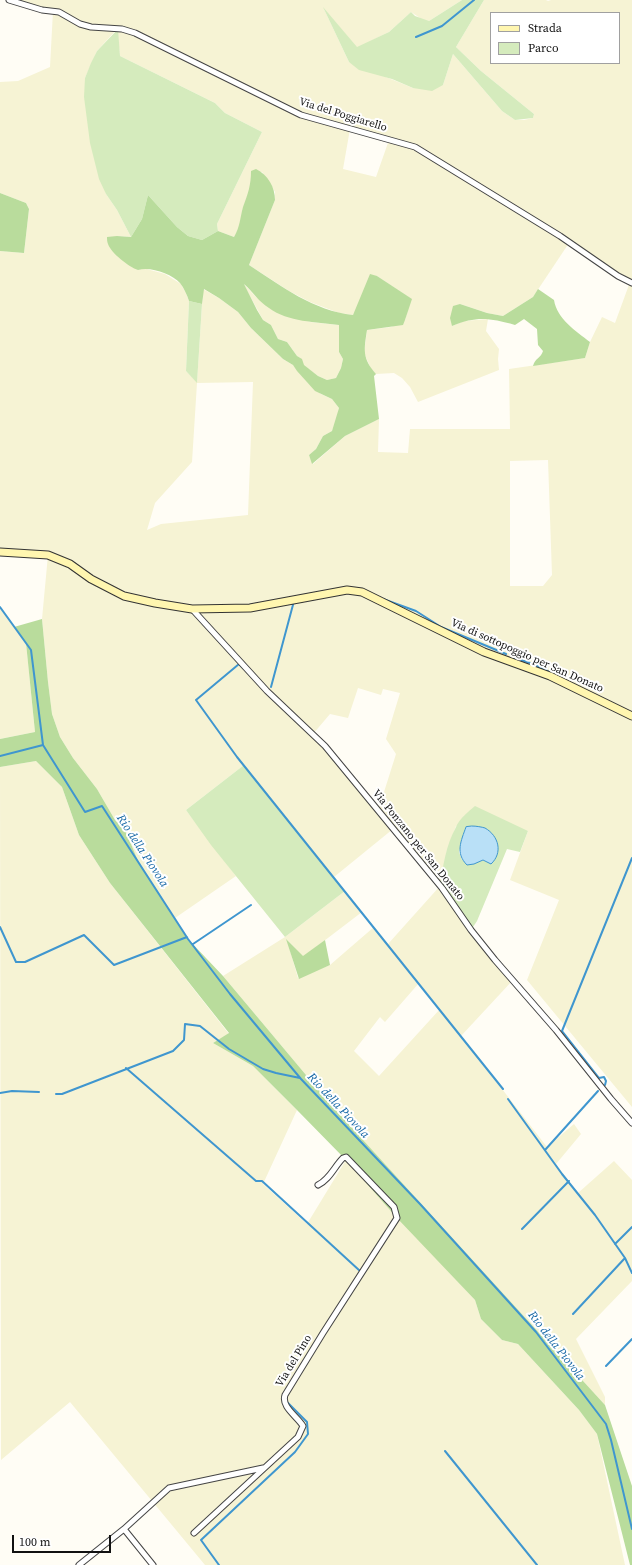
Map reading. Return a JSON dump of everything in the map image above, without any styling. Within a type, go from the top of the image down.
[{"type":"street","name":"Via del Poggiarello","points":[[9,0],[42,10],[59,12],[80,24],[91,27],[118,29],[135,33],[301,115],[415,147],[560,236],[618,276],[632,283]]},
{"type":"street","name":"Via di sottopoggio per San Donato","points":[[0,552],[48,555],[70,564],[91,579],[124,596],[192,609],[250,608],[347,590],[362,592],[484,652],[550,676],[632,716]]},
{"type":"street","name":"Via Ponzano per San Donato","points":[[192,609],[267,691],[325,746],[442,888],[471,930],[495,960],[556,1030],[610,1099],[632,1123]]},
{"type":"street","name":"Via del Pino","points":[[194,1534],[298,1437],[303,1426],[286,1404],[284,1398],[285,1395],[397,1218],[394,1207],[346,1157],[338,1162],[324,1182],[318,1185]]},
{"type":"street","points":[[79,1565],[124,1529],[169,1488],[266,1467]]},
{"type":"street","points":[[124,1529],[153,1565]]},
{"type":"shaded area","points":[[9,0],[462,0],[429,21],[423,20],[411,12],[389,32],[357,48],[324,9],[349,62],[413,88],[443,85],[453,54],[502,111],[515,120],[524,120],[533,118],[534,114],[481,71],[456,47],[484,0],[632,0],[632,1107],[527,980],[559,900],[510,880],[528,831],[456,826],[447,851],[440,885],[471,930],[513,980],[461,1036],[547,1147],[574,1124],[581,1134],[556,1164],[578,1193],[614,1161],[632,1180],[632,1281],[576,1339],[605,1397],[605,1405],[332,1106],[223,976],[285,937],[345,891],[362,912],[303,957],[287,940],[298,978],[330,965],[374,927],[388,944],[440,886],[393,829],[334,877],[244,765],[186,810],[236,876],[175,918],[139,863],[125,830],[115,820],[97,789],[73,758],[60,737],[52,714],[42,619],[48,555],[0,552],[0,251],[24,253],[29,209],[26,203],[0,193],[0,82],[18,81],[50,67],[53,11]],"holes":[[[117,29],[120,56],[215,103],[225,113],[262,132],[217,224],[218,231],[234,237],[239,229],[243,208],[249,194],[251,171],[262,172],[275,192],[275,200],[249,265],[289,291],[310,302],[339,313],[353,315],[377,276],[411,299],[405,320],[391,327],[367,330],[364,353],[371,369],[376,374],[394,373],[402,378],[410,387],[418,402],[499,370],[499,349],[486,331],[488,319],[464,321],[452,326],[460,304],[487,313],[503,316],[533,297],[569,243],[630,282],[615,323],[602,317],[590,342],[585,358],[509,369],[510,429],[410,429],[408,453],[378,452],[379,419],[345,436],[313,464],[309,455],[316,449],[323,436],[332,431],[337,419],[339,408],[332,399],[321,394],[308,383],[293,365],[283,359],[251,328],[238,312],[219,298],[203,289],[197,382],[186,371],[189,301],[186,293],[181,284],[165,274],[143,268],[138,270],[117,236],[131,237],[117,210],[106,194],[85,78],[97,51]],[[350,129],[389,140],[376,177],[343,169]],[[253,382],[248,515],[161,524],[147,530],[155,503],[192,462],[197,383]],[[548,460],[552,575],[543,586],[510,586],[510,461]],[[358,688],[381,695],[383,689],[400,693],[386,739],[396,754],[378,811],[313,734],[330,714],[348,718]],[[419,983],[440,1009],[379,1076],[354,1051],[380,1017],[385,1022]]]},
{"type":"shaded area","points":[[243,283],[256,297],[310,322],[339,325],[339,352],[343,359],[341,368],[336,378],[327,380],[318,376],[303,365],[301,359],[287,342],[278,339],[271,325],[263,320]]},
{"type":"shaded area","points":[[0,607],[26,643],[35,732],[0,739]]},
{"type":"shaded area","points":[[36,761],[62,787],[79,835],[110,883],[229,1034],[213,1043],[253,1066],[297,1110],[263,1184],[307,1224],[346,1160],[475,1300],[481,1319],[502,1340],[518,1344],[579,1410],[597,1434],[625,1565],[205,1565],[70,1402],[1,1460],[0,767]]},
{"type":"green space","points":[[462,0],[484,0],[456,47],[481,71],[534,114],[533,118],[515,120],[502,111],[453,54],[443,85],[432,91],[413,88],[392,79],[359,70],[349,62],[323,7],[357,47],[389,32],[411,12],[415,16],[429,21]]},
{"type":"green space","points":[[118,29],[120,56],[215,103],[225,113],[262,132],[217,224],[218,231],[202,240],[188,236],[177,227],[148,195],[142,219],[131,237],[99,179],[90,143],[84,97],[85,78],[97,51]]},
{"type":"green space","points":[[256,169],[267,178],[274,191],[275,200],[249,265],[311,303],[339,313],[353,315],[370,274],[377,276],[412,299],[403,325],[367,330],[365,354],[368,363],[376,374],[374,376],[379,419],[345,436],[312,464],[309,455],[316,449],[323,436],[332,431],[339,408],[332,399],[315,391],[293,365],[283,359],[251,328],[238,312],[219,298],[204,289],[202,304],[189,301],[183,287],[172,277],[154,270],[138,270],[134,268],[125,263],[116,255],[107,242],[107,237],[131,237],[142,219],[148,195],[177,227],[188,236],[202,240],[218,231],[234,237],[239,226],[249,189],[251,171]],"holes":[[[244,284],[265,306],[277,313],[302,321],[339,325],[339,352],[343,359],[341,368],[336,378],[327,380],[318,376],[304,365],[302,359],[297,356],[287,342],[278,339],[271,325],[263,320]]]},
{"type":"green space","points":[[0,193],[26,203],[29,209],[24,253],[0,251]]},
{"type":"green space","points":[[538,289],[554,300],[563,319],[590,342],[585,358],[533,366],[543,351],[538,345],[537,329],[524,319],[515,325],[498,321],[476,319],[452,326],[450,318],[453,306],[460,304],[487,313],[503,316],[533,297]]},
{"type":"green space","points":[[189,301],[202,304],[197,383],[186,371]]},
{"type":"green space","points":[[42,619],[52,714],[60,737],[73,758],[97,789],[115,820],[125,830],[139,863],[188,939],[223,976],[332,1106],[605,1405],[632,1486],[632,1565],[630,1565],[597,1434],[579,1410],[518,1344],[502,1340],[481,1319],[475,1300],[397,1218],[346,1160],[297,1110],[253,1066],[213,1043],[229,1033],[110,883],[79,835],[62,787],[36,761],[0,767],[0,739],[35,732],[26,643],[14,627]]},
{"type":"green space","points":[[244,765],[345,891],[285,937],[211,845],[186,810]]},
{"type":"green space","points":[[475,806],[528,831],[520,852],[507,849],[477,921],[471,930],[440,886],[445,856],[453,834],[464,815]],"holes":[[[466,827],[498,847],[494,860],[487,862],[483,860],[478,862],[462,860],[459,852]]]},
{"type":"green space","points":[[286,939],[303,956],[325,940],[330,965],[299,979]]},
{"type":"water","points":[[472,826],[485,828],[494,835],[498,845],[498,850],[495,860],[491,864],[483,860],[467,865],[461,856],[460,847],[466,827]]},
{"type":"waterway","points":[[416,37],[442,26],[474,0]]},
{"type":"waterway","points":[[383,599],[416,611],[441,627],[506,654]]},
{"type":"waterway","points":[[271,687],[294,601]]},
{"type":"waterway","name":"Rio della Piovola","points":[[0,607],[31,650],[43,745],[85,812],[102,806],[188,939],[230,994],[301,1079],[420,1204],[536,1332],[606,1424],[632,1529]]},
{"type":"waterway","points":[[515,658],[536,665],[551,673]]},
{"type":"waterway","points":[[244,669],[239,664],[196,700],[237,757],[503,1089]]},
{"type":"waterway","name":"Rio della Piovola","points":[[0,756],[43,745]]},
{"type":"waterway","points":[[605,1085],[606,1081],[604,1077],[599,1078],[562,1031],[632,858]]},
{"type":"waterway","points":[[193,944],[251,905]]},
{"type":"waterway","points":[[0,927],[16,962],[25,962],[84,935],[114,965],[187,937]]},
{"type":"waterway","points":[[56,1094],[62,1094],[173,1051],[184,1040],[185,1024],[200,1026],[229,1049],[263,1069],[300,1078]]},
{"type":"waterway","points":[[126,1068],[256,1181],[262,1181],[360,1271]]},
{"type":"waterway","points":[[0,1093],[12,1091],[39,1092]]},
{"type":"waterway","points":[[545,1150],[598,1091]]},
{"type":"waterway","points":[[508,1099],[562,1174],[595,1215],[625,1258],[632,1273]]},
{"type":"waterway","points":[[522,1229],[569,1181]]},
{"type":"waterway","points":[[615,1244],[632,1227]]},
{"type":"waterway","points":[[573,1314],[625,1258]]},
{"type":"waterway","points":[[606,1366],[632,1339]]},
{"type":"waterway","points":[[219,1565],[201,1540],[295,1452],[308,1434],[307,1422],[287,1402]]},
{"type":"waterway","points":[[445,1451],[537,1565]]}]
